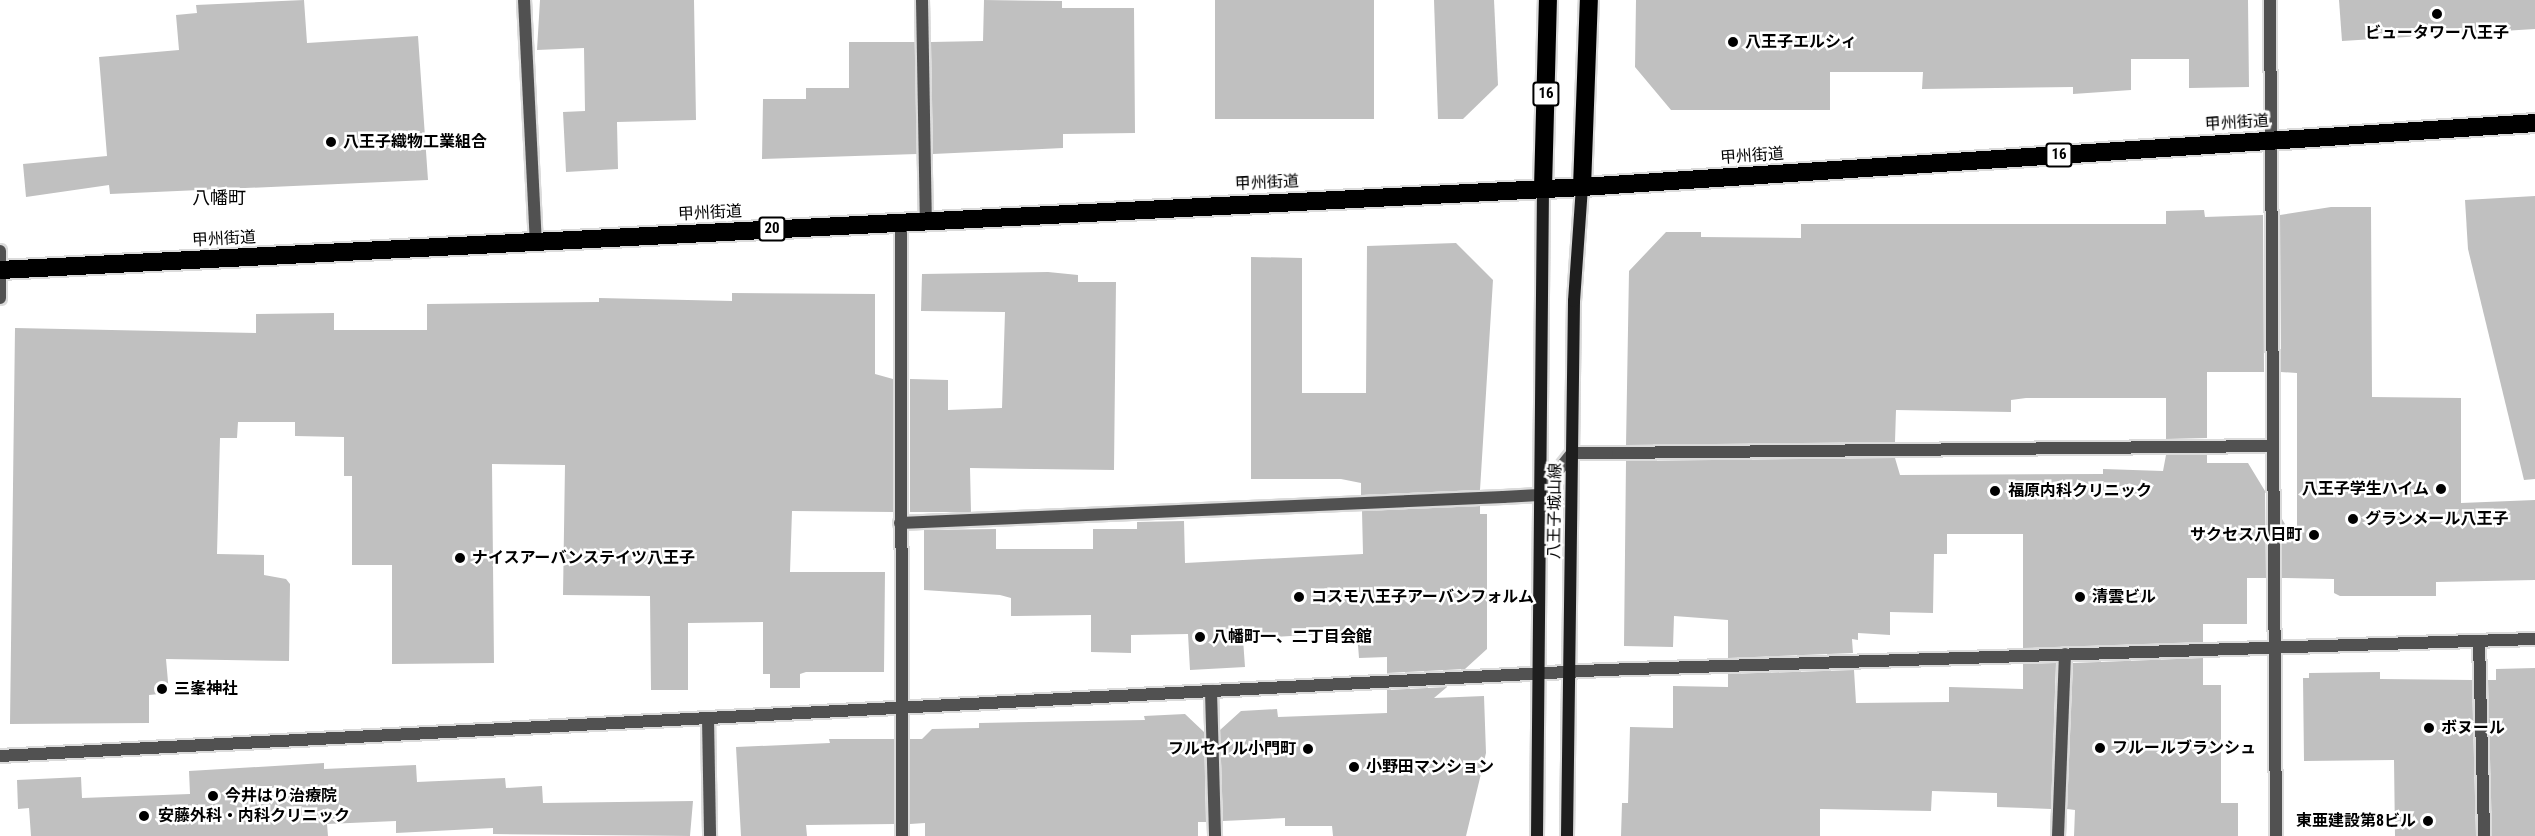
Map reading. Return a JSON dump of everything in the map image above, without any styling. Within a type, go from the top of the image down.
[{"type":"highway","name":"16","points":[[1543,188],[1548,0]]},
{"type":"highway","name":"16","points":[[1582,187],[1589,0]]},
{"type":"highway","name":"甲州街道","points":[[1,270],[1582,187],[2535,123]]},
{"type":"main road","name":"八王子城山線","points":[[1567,836],[1572,453],[1582,187]]},
{"type":"main road","name":"八王子城山線","points":[[1537,836],[1543,188]]},
{"type":"street","points":[[524,0],[536,242]]},
{"type":"street","points":[[922,0],[926,221]]},
{"type":"street","points":[[2270,0],[2271,446],[2276,836]]},
{"type":"street","points":[[901,222],[899,708],[902,836]]},
{"type":"street","points":[[0,251],[0,298]]},
{"type":"street","points":[[900,524],[1539,495],[1572,453],[2271,446]]},
{"type":"street","points":[[0,756],[1539,673],[2065,654],[2274,650],[2535,639]]},
{"type":"street","points":[[2479,641],[2484,836]]},
{"type":"street","points":[[2058,836],[2065,654]]},
{"type":"street","points":[[1211,691],[1215,836]]},
{"type":"street","points":[[708,718],[710,836]]},
{"type":"building","points":[[304,0],[307,43],[418,36],[428,180],[110,194],[109,185],[26,197],[23,164],[107,156],[99,57],[179,50],[176,15],[197,13],[196,5]]},
{"type":"building","points":[[540,0],[694,0],[696,120],[617,122],[618,169],[566,172],[563,112],[585,111],[584,48],[537,50]]},
{"type":"building","points":[[984,0],[1062,1],[1062,8],[1134,8],[1135,133],[1063,134],[1063,148],[933,154],[931,42],[983,41]]},
{"type":"building","points":[[1215,0],[1374,0],[1374,119],[1215,119]]},
{"type":"building","points":[[1434,0],[1494,0],[1498,85],[1463,119],[1438,119]]},
{"type":"building","points":[[1636,0],[2248,0],[2249,87],[2189,88],[2189,59],[2131,59],[2131,90],[2073,94],[2073,87],[1922,89],[1923,72],[1830,72],[1830,110],[1671,110],[1635,67]]},
{"type":"building","name":"ビュータワー八王子","points":[[2339,0],[2535,0],[2535,29],[2342,41]]},
{"type":"building","points":[[849,42],[915,42],[917,154],[762,159],[763,99],[806,99],[806,88],[849,88]]},
{"type":"building","points":[[2535,196],[2535,479],[2524,480],[2468,249],[2465,200]]},
{"type":"building","points":[[2331,207],[2371,207],[2372,397],[2461,398],[2461,503],[2535,500],[2535,580],[2436,582],[2436,596],[2340,596],[2334,593],[2334,579],[2282,578],[2282,519],[2297,544],[2297,373],[2281,372],[2280,215]]},
{"type":"building","points":[[2204,210],[2205,217],[2263,215],[2264,372],[2207,372],[2207,438],[2166,439],[2166,398],[2026,398],[2011,400],[2011,412],[1896,410],[1895,442],[1626,445],[1629,271],[1666,232],[1701,232],[1701,237],[1801,238],[1801,224],[2166,224],[2166,211]]},
{"type":"building","points":[[1456,243],[1493,280],[1480,490],[1361,495],[1361,483],[1341,479],[1251,479],[1251,257],[1302,258],[1302,393],[1366,393],[1367,246]]},
{"type":"building","points":[[1048,272],[1078,275],[1078,282],[1116,282],[1114,470],[970,468],[971,512],[910,512],[910,379],[948,380],[948,410],[1002,408],[1005,312],[921,311],[922,274]]},
{"type":"building","points":[[732,293],[875,294],[875,374],[893,379],[893,512],[792,511],[790,572],[885,572],[884,672],[806,672],[800,674],[800,688],[770,688],[770,674],[763,674],[763,622],[688,623],[688,690],[651,690],[650,596],[563,595],[565,465],[492,464],[494,663],[392,664],[392,565],[352,565],[352,476],[344,476],[344,437],[295,436],[295,422],[238,422],[237,438],[220,438],[217,554],[264,555],[264,575],[286,579],[290,584],[289,661],[166,659],[169,693],[149,695],[149,723],[10,724],[15,328],[256,333],[256,314],[334,313],[334,330],[427,330],[427,304],[599,302],[599,298],[732,301]]},
{"type":"building","points":[[2166,455],[2207,455],[2207,463],[2248,463],[2265,491],[2266,578],[2247,578],[2247,624],[2203,624],[2203,642],[2023,648],[2023,534],[1947,534],[1947,554],[1934,554],[1933,613],[1890,612],[1890,635],[1858,633],[1858,640],[1852,639],[1853,653],[1728,658],[1728,620],[1674,616],[1673,647],[1624,646],[1626,461],[1895,458],[1900,475],[2103,474],[2103,469],[2163,471]]},
{"type":"building","points":[[1480,506],[1480,514],[1487,514],[1487,649],[1465,669],[1387,673],[1387,657],[1359,658],[1357,632],[1243,639],[1245,667],[1190,670],[1188,634],[1131,635],[1131,653],[1091,652],[1091,615],[1011,616],[1011,598],[1000,595],[924,590],[924,530],[996,529],[996,549],[1093,549],[1093,529],[1137,529],[1137,522],[1184,521],[1185,563],[1363,554],[1362,511]]},
{"type":"building","points":[[2203,658],[2203,685],[2221,685],[2221,803],[2238,803],[2238,836],[2074,836],[2075,810],[2067,809],[2073,663]]},
{"type":"building","points":[[2056,663],[2051,809],[1997,807],[1997,793],[1932,791],[1931,811],[1820,809],[1820,836],[1621,836],[1622,803],[1628,803],[1630,727],[1673,728],[1673,686],[1728,687],[1728,674],[1854,670],[1856,703],[1949,702],[1949,687],[2023,689],[2023,664]]},
{"type":"building","points":[[2535,668],[2535,836],[2492,836],[2488,680],[2496,680],[2496,669]]},
{"type":"building","points":[[2380,672],[2380,679],[2472,680],[2476,836],[2395,836],[2394,760],[2304,761],[2303,678],[2309,678],[2309,673]]},
{"type":"building","points":[[1447,687],[1434,698],[1484,696],[1486,753],[1466,836],[1333,836],[1332,826],[1285,826],[1285,818],[1223,821],[1220,730],[1241,711],[1277,709],[1278,717],[1387,713],[1387,690]]},
{"type":"building","points":[[1185,714],[1204,732],[1206,822],[1198,822],[1198,836],[925,836],[925,823],[910,824],[910,739],[922,739],[932,729],[979,728],[979,723],[1145,720],[1144,716]]},
{"type":"building","points":[[829,739],[894,739],[894,824],[806,825],[807,836],[741,836],[736,747],[830,743]]},
{"type":"building","points":[[324,763],[324,769],[416,765],[417,782],[505,778],[506,788],[542,786],[543,803],[693,801],[690,836],[493,834],[493,828],[396,833],[396,821],[327,824],[328,836],[31,836],[29,808],[18,809],[17,780],[81,777],[82,798],[190,794],[189,771]]},
{"type":"place","name":"ビュータワー八王子","points":[[2437,14]]},
{"type":"place","name":"八王子エルシィ","points":[[1733,42]]},
{"type":"place","name":"八王子織物工業組合","points":[[331,142]]},
{"type":"place","name":"八王子学生ハイム","points":[[2441,489]]},
{"type":"place","name":"福原内科クリニック","points":[[1995,491]]},
{"type":"place","name":"グランメール八王子","points":[[2353,519]]},
{"type":"place","name":"サクセス八日町","points":[[2314,535]]},
{"type":"place","name":"ナイスアーバンステイツ八王子","points":[[460,558]]},
{"type":"place","name":"コスモ八王子アーバンフォルム","points":[[1299,597]]},
{"type":"place","name":"清雲ビル","points":[[2080,597]]},
{"type":"place","name":"八幡町一、二丁目会館","points":[[1200,637]]},
{"type":"place","name":"三峯神社","points":[[162,689]]},
{"type":"place","name":"ボヌール","points":[[2429,728]]},
{"type":"place","name":"フルールブランシュ","points":[[2100,748]]},
{"type":"place","name":"フルセイル小門町","points":[[1308,749]]},
{"type":"place","name":"小野田マンション","points":[[1354,767]]},
{"type":"place","name":"今井はり治療院","points":[[213,796]]},
{"type":"place","name":"安藤外科・内科クリニック","points":[[144,816]]},
{"type":"place","name":"東亜建設第8ビル","points":[[2428,821]]},
{"type":"district","name":"八幡町","points":[[219,198]]}]
